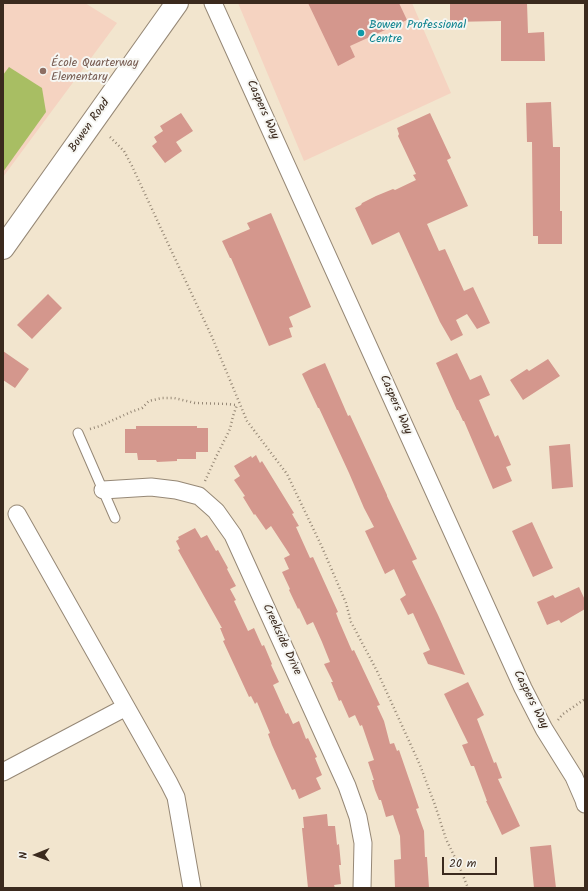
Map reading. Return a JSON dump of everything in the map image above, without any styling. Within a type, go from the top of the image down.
[{"type":"main road","name":"Bowen Road","points":[[3,248],[178,3]]},
{"type":"street","name":"Caspers Way","points":[[212,3],[523,688],[544,729],[574,777],[585,804]]},
{"type":"street","name":"Creekside Drive","points":[[103,490],[151,487],[176,490],[199,496],[216,511],[233,535],[347,786],[358,817],[363,843],[362,888]]},
{"type":"street","points":[[17,514],[176,797],[192,888]]},
{"type":"street","points":[[3,772],[126,707]]},
{"type":"lane","points":[[78,433],[115,518]]},
{"type":"path","points":[[110,137],[124,151],[132,166],[212,336],[248,421],[287,474],[322,547],[346,603],[351,622],[377,671],[420,765],[446,839],[468,888]]},
{"type":"path","points":[[100,426],[142,408],[149,401],[162,398],[174,398],[195,403],[236,405],[240,403]]},
{"type":"path","points":[[199,496],[230,429],[236,405]]},
{"type":"path","points":[[556,722],[563,714],[585,699]]},
{"type":"shaded area","name":"École Quarterway Elementary","points":[[3,3],[85,3],[117,23],[3,177]]},
{"type":"shaded area","points":[[238,3],[412,3],[451,93],[304,161]]},
{"type":"green space","points":[[9,67],[42,88],[46,112],[3,172],[3,75]]},
{"type":"building","name":"Bowen Professional Centre","points":[[308,3],[399,3],[407,20],[350,46],[355,57],[338,66]]},
{"type":"building","points":[[450,3],[527,3],[528,33],[544,32],[545,61],[501,61],[501,21],[450,22]]},
{"type":"building","points":[[551,102],[553,147],[560,147],[560,211],[562,211],[562,244],[538,244],[538,236],[533,236],[532,142],[527,142],[526,103]]},
{"type":"building","points":[[181,113],[193,131],[176,142],[182,151],[165,163],[152,146],[157,142],[154,137],[163,131],[160,126]]},
{"type":"building","points":[[430,113],[451,158],[447,160],[468,206],[427,224],[439,251],[445,249],[464,291],[473,287],[490,323],[477,329],[467,314],[456,320],[463,335],[451,341],[440,322],[399,232],[372,245],[355,208],[376,196],[393,189],[395,190],[416,180],[413,175],[416,174],[398,136],[399,134],[397,128]]},
{"type":"building","points":[[271,213],[311,307],[289,317],[293,327],[289,328],[292,337],[269,346],[231,258],[222,241],[250,229],[247,223]]},
{"type":"building","points":[[48,294],[62,308],[32,339],[17,325]]},
{"type":"building","points":[[3,351],[29,369],[15,388],[3,380]]},
{"type":"building","points":[[457,353],[470,380],[481,375],[490,395],[479,400],[495,437],[498,435],[511,465],[506,467],[512,481],[493,489],[464,421],[457,410],[436,363]]},
{"type":"building","points":[[548,359],[560,376],[523,400],[510,380],[527,369],[529,371]]},
{"type":"building","points":[[325,363],[348,416],[350,415],[417,559],[412,561],[465,675],[428,664],[423,653],[430,650],[413,613],[408,615],[400,599],[406,595],[394,569],[385,574],[365,531],[374,527],[302,374]]},
{"type":"building","points":[[136,426],[197,426],[197,428],[208,428],[208,452],[196,452],[196,459],[177,459],[177,461],[157,462],[156,460],[138,460],[137,453],[125,453],[125,429],[136,429]]},
{"type":"building","points":[[570,444],[573,487],[552,489],[549,446]]},
{"type":"building","points":[[256,455],[260,463],[262,461],[294,513],[292,514],[299,526],[296,527],[310,558],[313,557],[338,612],[336,613],[352,651],[354,650],[380,705],[377,706],[384,721],[390,744],[394,743],[397,751],[399,750],[419,808],[416,809],[424,831],[425,857],[427,857],[429,888],[395,888],[394,860],[401,859],[400,836],[393,815],[386,817],[381,800],[379,800],[375,790],[372,780],[374,780],[368,762],[374,760],[362,725],[360,726],[355,715],[349,718],[341,700],[339,701],[331,682],[333,682],[324,664],[330,662],[313,622],[307,625],[289,590],[290,589],[282,572],[289,569],[284,558],[290,555],[271,526],[266,530],[255,514],[254,515],[243,497],[245,496],[234,480],[240,476],[234,466],[251,456],[252,458]]},
{"type":"building","points":[[532,522],[553,568],[533,577],[512,531]]},
{"type":"building","points":[[195,528],[201,538],[207,535],[216,551],[218,550],[228,568],[227,569],[236,586],[230,589],[236,600],[234,601],[248,631],[254,628],[262,646],[264,645],[279,682],[273,685],[286,714],[288,713],[293,724],[299,721],[306,739],[308,738],[317,757],[315,758],[322,775],[316,778],[321,789],[299,799],[295,789],[292,790],[272,745],[268,734],[270,733],[257,702],[255,704],[251,696],[249,697],[223,641],[225,640],[220,628],[222,628],[178,550],[180,549],[176,541],[179,539],[178,537]]},
{"type":"building","points":[[579,587],[585,600],[585,609],[561,623],[559,620],[547,625],[537,602],[553,595],[555,598]]},
{"type":"building","points":[[468,682],[484,715],[477,719],[494,763],[496,762],[502,778],[498,779],[520,826],[502,835],[486,801],[474,766],[471,766],[462,745],[468,743],[444,694]]},
{"type":"building","points":[[327,814],[328,826],[335,826],[337,845],[339,844],[341,884],[334,885],[335,888],[308,888],[302,828],[304,828],[303,817]]},
{"type":"building","points":[[551,845],[556,888],[534,888],[530,847]]},
{"type":"place","name":"Bowen Professional Centre","points":[[361,33]]},
{"type":"place","name":"École Quarterway Elementary","points":[[43,71]]}]
